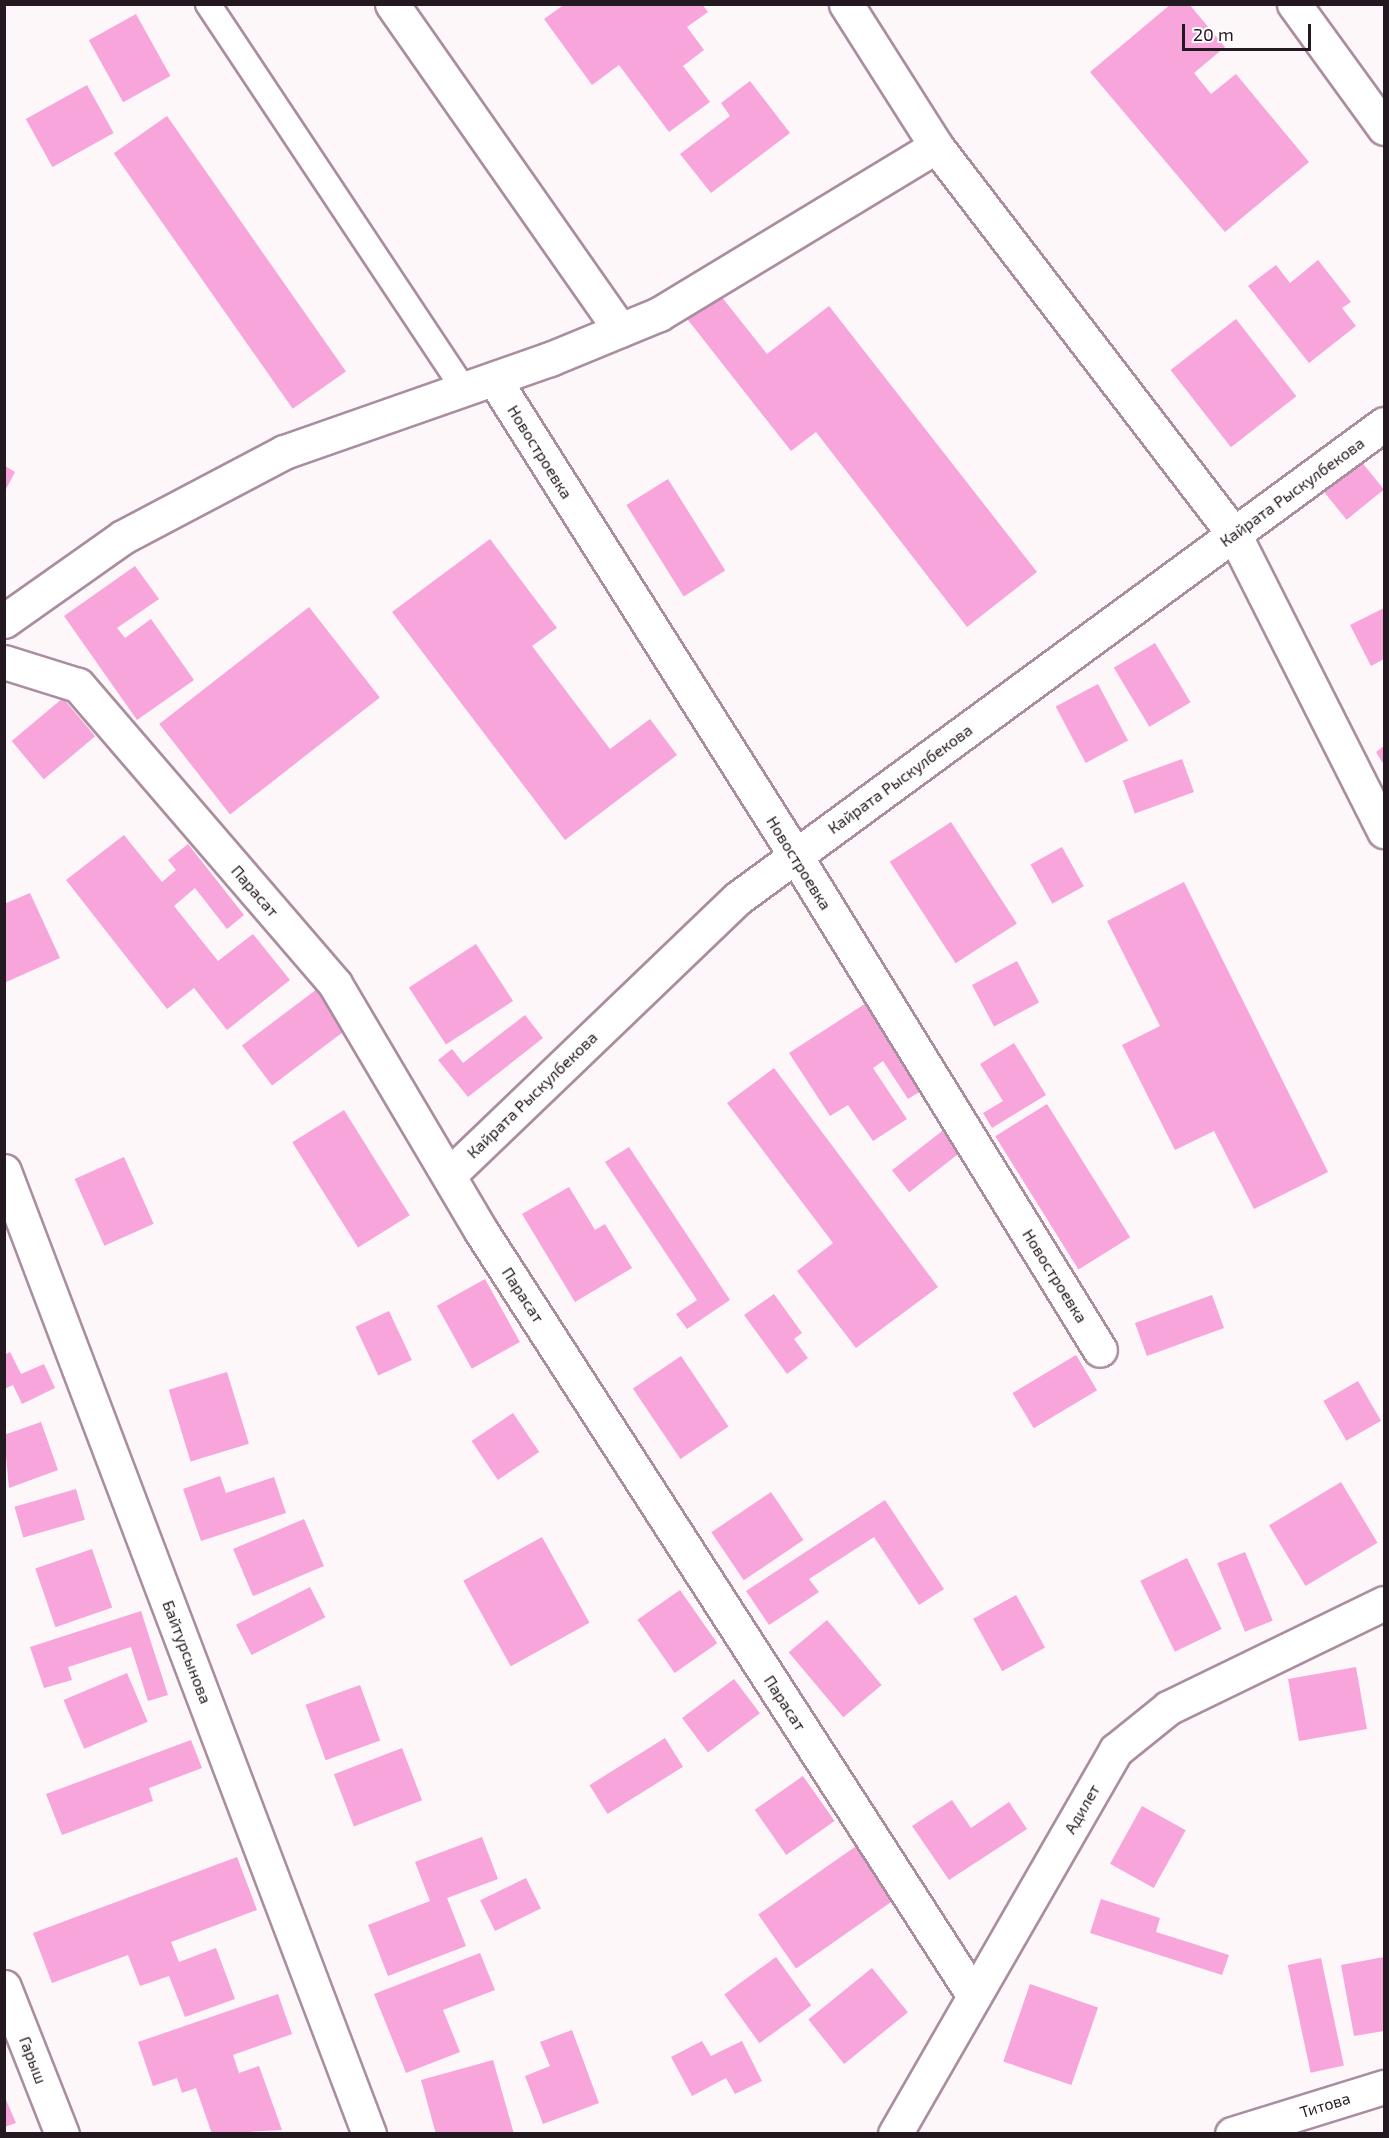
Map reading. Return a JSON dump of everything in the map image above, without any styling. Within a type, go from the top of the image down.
[{"type":"street","points":[[392,4],[620,330]]},
{"type":"street","points":[[846,4],[936,146],[1234,534],[1384,831]]},
{"type":"street","points":[[1294,4],[1384,128]]},
{"type":"street","points":[[4,621],[123,537],[284,452],[479,384],[660,314],[936,146]]},
{"type":"street","name":"Новостроевка","points":[[479,384],[795,855],[1100,1350]]},
{"type":"street","name":"Кайрата Рыскулбекова","points":[[449,1175],[738,898],[1384,424]]},
{"type":"street","name":"Парасат","points":[[4,662],[78,685],[335,984],[449,1175],[974,1996]]},
{"type":"street","name":"Байтурсынова","points":[[4,1171],[369,2133]]},
{"type":"street","name":"Адилет","points":[[895,2133],[1116,1750],[1168,1707],[1384,1603]]},
{"type":"street","name":"Гарыш","points":[[4,1987],[62,2133]]},
{"type":"street","name":"Титова","points":[[1232,2133],[1384,2087]]},
{"type":"lane","name":"Новостроевка","points":[[208,4],[479,384]]},
{"type":"building","points":[[565,4],[702,4],[708,12],[687,27],[704,50],[683,66],[710,102],[669,132],[619,65],[592,85],[544,19]]},
{"type":"building","points":[[1171,4],[1189,4],[1225,47],[1194,73],[1211,94],[1236,74],[1309,162],[1225,232],[1090,72]]},
{"type":"building","points":[[136,14],[170,76],[123,102],[89,40]]},
{"type":"building","points":[[750,81],[790,133],[711,193],[680,154],[730,116],[721,103]]},
{"type":"building","points":[[87,85],[114,133],[52,167],[26,119]]},
{"type":"building","points":[[167,116],[346,372],[293,409],[114,153]]},
{"type":"building","points":[[1318,260],[1351,302],[1342,308],[1356,326],[1309,363],[1248,286],[1276,265],[1290,283]]},
{"type":"building","points":[[713,286],[767,354],[829,306],[1037,572],[967,627],[816,432],[791,451],[681,311]]},
{"type":"building","points":[[1236,319],[1296,396],[1231,447],[1171,370]]},
{"type":"building","points":[[1360,460],[1384,490],[1347,520],[1323,490]]},
{"type":"building","points":[[5,466],[15,472],[5,491]]},
{"type":"building","points":[[668,479],[725,571],[684,597],[626,505]]},
{"type":"building","points":[[490,539],[557,628],[532,646],[610,749],[650,719],[677,755],[565,840],[392,612]]},
{"type":"building","points":[[135,566],[159,599],[117,628],[125,638],[151,619],[194,680],[137,720],[64,616]]},
{"type":"building","points":[[309,607],[380,698],[230,815],[159,724]]},
{"type":"building","points":[[1384,608],[1384,659],[1371,666],[1350,625]]},
{"type":"building","points":[[1155,643],[1191,702],[1149,727],[1114,668]]},
{"type":"building","points":[[1098,684],[1128,741],[1086,763],[1056,707]]},
{"type":"building","points":[[63,698],[95,736],[44,779],[12,741]]},
{"type":"building","points":[[1384,746],[1384,765],[1376,752]]},
{"type":"building","points":[[1182,759],[1194,792],[1135,813],[1123,781]]},
{"type":"building","points":[[951,822],[1017,923],[956,963],[890,862]]},
{"type":"building","points":[[124,835],[162,882],[176,870],[168,860],[188,844],[244,915],[227,929],[195,888],[174,906],[218,961],[253,934],[290,980],[227,1030],[194,988],[167,1009],[66,880]]},
{"type":"building","points":[[1062,847],[1084,886],[1052,904],[1031,864]]},
{"type":"building","points":[[1184,882],[1328,1172],[1254,1209],[1214,1131],[1175,1150],[1122,1045],[1160,1026],[1107,921]]},
{"type":"building","points":[[30,893],[60,958],[4,983],[4,904]]},
{"type":"building","points":[[476,944],[513,1001],[446,1045],[409,988]]},
{"type":"building","points":[[1017,961],[1039,1002],[994,1026],[972,985]]},
{"type":"building","points":[[325,983],[355,1023],[272,1086],[242,1046]]},
{"type":"building","points":[[877,996],[934,1083],[908,1099],[883,1061],[873,1068],[907,1119],[873,1141],[848,1105],[830,1116],[789,1053]]},
{"type":"building","points":[[525,1015],[543,1038],[468,1097],[438,1060],[452,1049],[463,1063]]},
{"type":"building","points":[[1014,1043],[1046,1095],[992,1128],[983,1113],[1003,1101],[980,1064]]},
{"type":"building","points":[[774,1068],[938,1287],[856,1348],[797,1271],[833,1243],[727,1103]]},
{"type":"building","points":[[1047,1104],[1130,1237],[1078,1269],[995,1136]]},
{"type":"building","points":[[344,1110],[410,1215],[358,1247],[292,1142]]},
{"type":"building","points":[[955,1121],[972,1143],[909,1192],[892,1170]]},
{"type":"building","points":[[629,1147],[730,1300],[687,1329],[676,1314],[697,1300],[605,1162]]},
{"type":"building","points":[[124,1157],[154,1224],[104,1246],[75,1179]]},
{"type":"building","points":[[569,1187],[595,1230],[605,1224],[632,1268],[575,1302],[522,1214]]},
{"type":"building","points":[[485,1279],[520,1342],[472,1369],[437,1306]]},
{"type":"building","points":[[774,1294],[802,1333],[794,1339],[808,1358],[787,1374],[744,1315]]},
{"type":"building","points":[[1212,1295],[1224,1328],[1147,1356],[1135,1323]]},
{"type":"building","points":[[389,1311],[412,1360],[378,1376],[355,1327]]},
{"type":"building","points":[[10,1352],[21,1374],[44,1364],[55,1388],[22,1404],[13,1385],[4,1389],[4,1355]]},
{"type":"building","points":[[1076,1355],[1097,1390],[1034,1428],[1013,1393]]},
{"type":"building","points":[[681,1356],[729,1426],[680,1459],[633,1388]]},
{"type":"building","points":[[227,1372],[249,1444],[191,1462],[169,1390]]},
{"type":"building","points":[[1358,1381],[1381,1421],[1346,1441],[1323,1401]]},
{"type":"building","points":[[513,1413],[539,1452],[498,1480],[472,1441]]},
{"type":"building","points":[[41,1422],[58,1470],[9,1488],[4,1435]]},
{"type":"building","points":[[220,1476],[226,1493],[274,1477],[286,1513],[201,1541],[183,1489]]},
{"type":"building","points":[[1341,1482],[1378,1543],[1306,1586],[1269,1525]]},
{"type":"building","points":[[76,1489],[85,1520],[23,1537],[14,1507]]},
{"type":"building","points":[[771,1492],[803,1540],[744,1580],[711,1532]]},
{"type":"building","points":[[885,1500],[944,1589],[919,1605],[874,1537],[809,1579],[819,1592],[769,1625],[746,1591]]},
{"type":"building","points":[[304,1519],[324,1566],[253,1596],[233,1549]]},
{"type":"building","points":[[542,1537],[590,1623],[511,1666],[463,1581]]},
{"type":"building","points":[[92,1549],[112,1608],[55,1627],[35,1569]]},
{"type":"building","points":[[1245,1552],[1273,1621],[1245,1632],[1217,1563]]},
{"type":"building","points":[[1187,1558],[1222,1629],[1175,1652],[1140,1581]]},
{"type":"building","points":[[310,1587],[325,1617],[251,1655],[236,1625]]},
{"type":"building","points":[[680,1590],[717,1643],[675,1673],[637,1620]]},
{"type":"building","points":[[1016,1595],[1045,1647],[1002,1671],[973,1619]]},
{"type":"building","points":[[141,1611],[168,1695],[148,1701],[131,1647],[68,1667],[72,1680],[44,1688],[30,1647]]},
{"type":"building","points":[[827,1620],[882,1685],[843,1717],[789,1652]]},
{"type":"building","points":[[1356,1667],[1367,1729],[1299,1741],[1288,1679]]},
{"type":"building","points":[[127,1673],[148,1722],[84,1749],[63,1700]]},
{"type":"building","points":[[734,1679],[760,1713],[708,1752],[682,1718]]},
{"type":"building","points":[[360,1685],[380,1740],[326,1760],[305,1705]]},
{"type":"building","points":[[665,1738],[683,1767],[608,1814],[590,1785]]},
{"type":"building","points":[[191,1740],[202,1768],[149,1788],[153,1801],[62,1835],[46,1794]]},
{"type":"building","points":[[402,1748],[422,1800],[354,1826],[334,1774]]},
{"type":"building","points":[[803,1776],[835,1821],[786,1855],[755,1810]]},
{"type":"building","points":[[952,1800],[971,1828],[1009,1802],[1027,1829],[949,1880],[912,1826]]},
{"type":"building","points":[[1142,1806],[1186,1830],[1154,1888],[1110,1864]]},
{"type":"building","points":[[482,1837],[498,1879],[447,1898],[466,1946],[388,1976],[368,1925],[430,1901],[415,1862]]},
{"type":"building","points":[[859,1844],[897,1898],[796,1969],[758,1915]]},
{"type":"building","points":[[237,1857],[257,1910],[171,1942],[179,1962],[216,1948],[235,1999],[185,2017],[169,1976],[140,1986],[128,1955],[52,1983],[33,1933]]},
{"type":"building","points":[[526,1878],[541,1909],[495,1931],[480,1900]]},
{"type":"building","points":[[1101,1899],[1160,1918],[1156,1932],[1229,1955],[1222,1975],[1090,1933]]},
{"type":"building","points":[[480,1953],[495,1990],[443,2010],[460,2052],[406,2073],[374,1994]]},
{"type":"building","points":[[776,1957],[811,2006],[759,2043],[724,1995]]},
{"type":"building","points":[[1384,1957],[1384,2031],[1354,2036],[1341,1965]]},
{"type":"building","points":[[1321,1958],[1344,2066],[1311,2073],[1288,1965]]},
{"type":"building","points":[[872,1968],[908,2012],[844,2064],[808,2020]]},
{"type":"building","points":[[1030,1984],[1098,2007],[1071,2085],[1003,2062]]},
{"type":"building","points":[[278,1994],[292,2034],[233,2055],[239,2073],[259,2066],[282,2130],[212,2134],[196,2088],[182,2093],[177,2078],[153,2086],[138,2042]]},
{"type":"building","points":[[572,2030],[599,2103],[543,2124],[525,2076],[550,2066],[540,2042]]},
{"type":"building","points":[[702,2041],[711,2056],[742,2041],[762,2081],[735,2094],[726,2078],[692,2096],[671,2057]]},
{"type":"building","points":[[493,2060],[514,2134],[436,2134],[421,2080]]},
{"type":"building","points":[[4,2095],[16,2123],[4,2127]]}]
